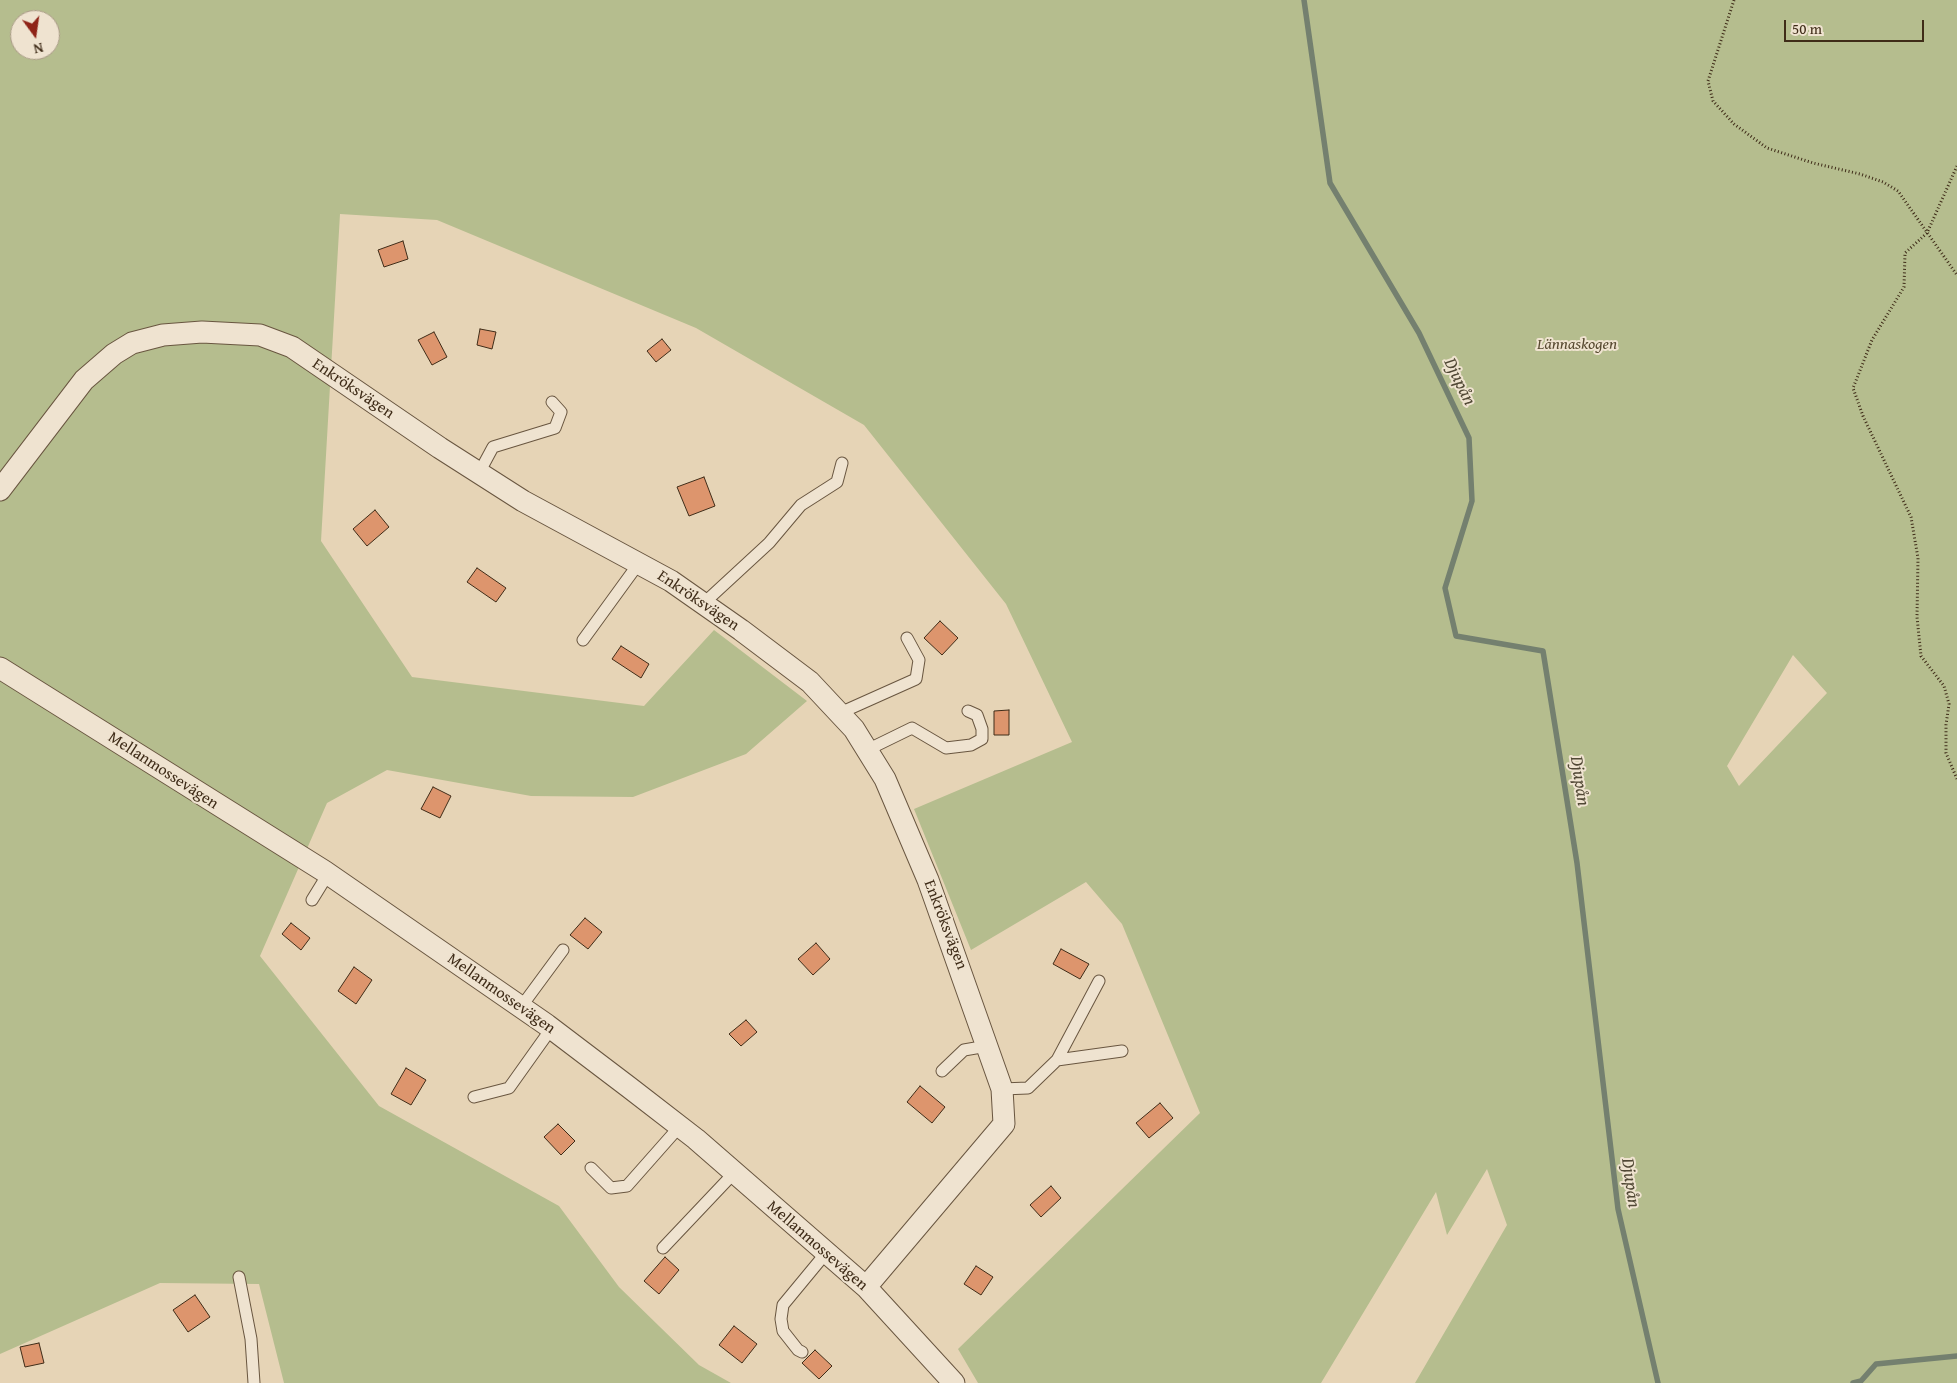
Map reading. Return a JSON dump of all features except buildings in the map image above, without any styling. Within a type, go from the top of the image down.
[{"type":"street","name":"Enkröksvägen","points":[[0,490],[84,380],[114,354],[132,343],[163,335],[202,332],[260,335],[292,347],[479,474],[523,501],[672,581],[810,682],[854,728],[885,779],[928,880],[1002,1089],[1004,1124],[866,1287]]},
{"type":"street","name":"Mellanmossevägen","points":[[0,668],[328,874],[551,1028],[680,1126],[866,1287],[954,1383]]},
{"type":"lane","points":[[479,474],[493,447],[555,428],[561,412],[552,402]]},
{"type":"lane","points":[[704,604],[722,584],[768,543],[801,504],[837,482],[842,463]]},
{"type":"lane","points":[[582,640],[639,563]]},
{"type":"lane","points":[[840,713],[916,679],[919,660],[907,638]]},
{"type":"lane","points":[[867,750],[912,728],[946,748],[971,745],[982,739],[982,729],[977,716],[968,711]]},
{"type":"lane","points":[[312,900],[328,874]]},
{"type":"lane","points":[[521,1007],[563,950]]},
{"type":"lane","points":[[1002,1089],[1028,1088],[1058,1060],[1099,981]]},
{"type":"lane","points":[[474,1096],[509,1088],[551,1028]]},
{"type":"lane","points":[[942,1071],[964,1050],[988,1046]]},
{"type":"lane","points":[[1058,1060],[1122,1051]]},
{"type":"lane","points":[[591,1168],[611,1188],[627,1186],[680,1126]]},
{"type":"lane","points":[[664,1248],[734,1173]]},
{"type":"lane","points":[[802,1352],[798,1350],[784,1331],[781,1320],[783,1305],[826,1253]]},
{"type":"lane","points":[[239,1277],[251,1339],[254,1383]]},
{"type":"path","points":[[1734,0],[1708,80],[1713,101],[1734,124],[1767,148],[1813,163],[1860,174],[1883,182],[1898,191],[1957,275]]},
{"type":"path","points":[[1957,166],[1927,233],[1905,252],[1904,287],[1872,340],[1854,388],[1863,416],[1911,517],[1918,558],[1917,617],[1921,656],[1944,686],[1949,704],[1946,753],[1957,779]]},
{"type":"green space","name":"Lännaskogen","points":[[0,0],[1957,0],[1957,1383],[1415,1383],[1507,1225],[1487,1169],[1447,1235],[1436,1192],[1321,1383],[978,1383],[958,1349],[1200,1113],[1122,924],[1086,882],[971,950],[914,809],[1072,742],[1006,604],[864,425],[696,328],[437,220],[340,214],[321,541],[412,677],[644,706],[714,630],[807,701],[746,754],[633,797],[531,796],[387,770],[327,803],[260,956],[379,1106],[559,1206],[619,1287],[699,1365],[731,1383],[284,1383],[259,1284],[160,1283],[0,1354]],"holes":[[[1793,655],[1827,693],[1739,786],[1727,766]]]},
{"type":"waterway","name":"Djupån","points":[[1304,0],[1330,183],[1419,333],[1469,438],[1472,501],[1445,588],[1456,636],[1543,651],[1577,863],[1618,1209],[1658,1383]]},
{"type":"waterway","name":"Djupån","points":[[1853,1383],[1861,1381],[1876,1364],[1957,1356]]}]
